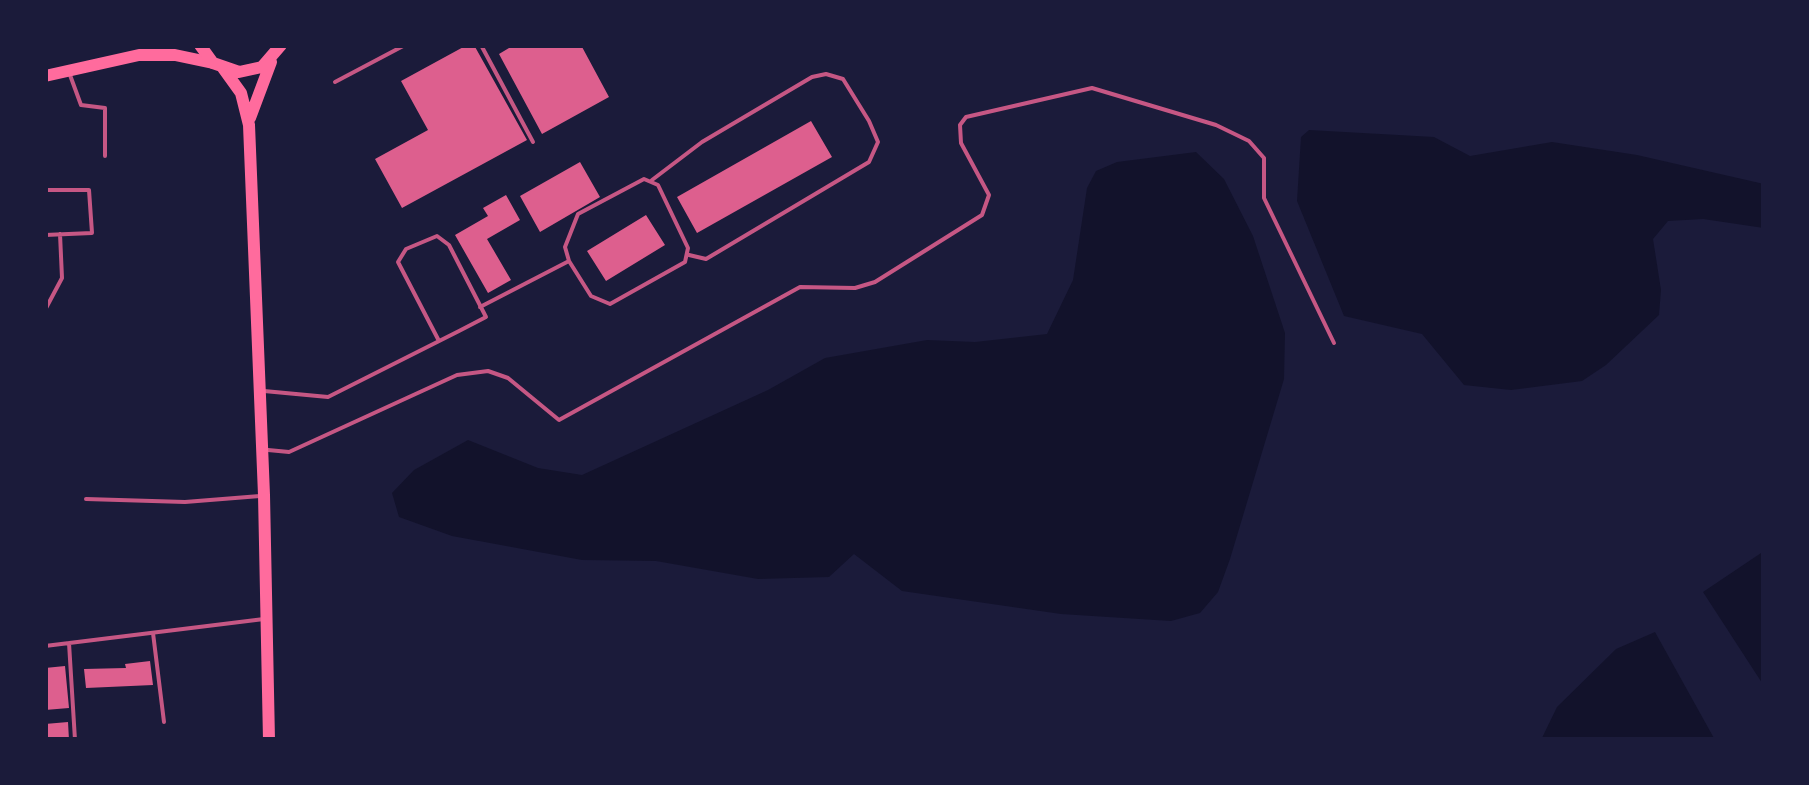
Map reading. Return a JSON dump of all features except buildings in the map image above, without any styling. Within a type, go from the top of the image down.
[{"type":"main road","points":[[45,76],[139,55],[161,45]]},
{"type":"main road","points":[[200,45],[241,92],[249,126],[263,450],[269,740]]},
{"type":"main road","points":[[139,55],[176,55],[255,70],[278,51]]},
{"type":"main road","points":[[249,126],[259,86],[278,51]]},
{"type":"lane","points":[[335,82],[405,45]]},
{"type":"lane","points":[[481,45],[533,142]]},
{"type":"lane","points":[[68,71],[80,105],[105,108],[105,156]]},
{"type":"lane","points":[[652,180],[702,142],[812,77],[826,74],[843,79],[869,121],[878,142],[868,162],[706,258],[688,256]]},
{"type":"lane","points":[[263,450],[289,452],[457,375],[488,371],[508,378],[558,420],[800,287],[855,288],[875,282],[982,216],[989,195],[961,143],[960,125],[966,117],[1092,88],[1216,126],[1249,141],[1264,158],[1264,198],[1334,344]]},
{"type":"lane","points":[[652,180],[644,178],[578,214],[564,247],[569,261],[591,296],[610,304],[685,262],[688,256]]},
{"type":"lane","points":[[652,180],[688,256]]},
{"type":"lane","points":[[45,190],[89,190],[92,233],[45,235]]},
{"type":"lane","points":[[45,310],[62,278],[60,234]]},
{"type":"lane","points":[[260,390],[328,398],[486,317],[442,237],[401,253],[398,262],[439,341]]},
{"type":"lane","points":[[480,307],[569,261]]},
{"type":"lane","points":[[86,499],[186,502],[264,495]]},
{"type":"lane","points":[[45,646],[268,618]]},
{"type":"lane","points":[[152,632],[164,722]]},
{"type":"lane","points":[[69,643],[75,740]]},
{"type":"shaded area","points":[[1309,130],[1434,137],[1470,156],[1552,142],[1637,155],[1764,184],[1764,228],[1703,219],[1668,221],[1653,239],[1661,290],[1659,315],[1606,365],[1582,381],[1511,390],[1464,385],[1422,334],[1344,316],[1297,201],[1301,137]]},
{"type":"shaded area","points":[[1196,152],[1224,179],[1253,236],[1285,333],[1284,379],[1230,559],[1218,592],[1200,613],[1171,621],[1061,614],[902,591],[854,554],[829,577],[758,579],[656,561],[582,560],[452,536],[399,517],[392,493],[414,470],[468,440],[538,468],[582,475],[768,390],[825,358],[927,340],[975,342],[1047,334],[1073,280],[1087,188],[1096,171],[1117,162]]},
{"type":"shaded area","points":[[1764,551],[1764,686],[1703,592]]},
{"type":"shaded area","points":[[1655,632],[1715,740],[1541,740],[1557,707],[1616,649]]}]
